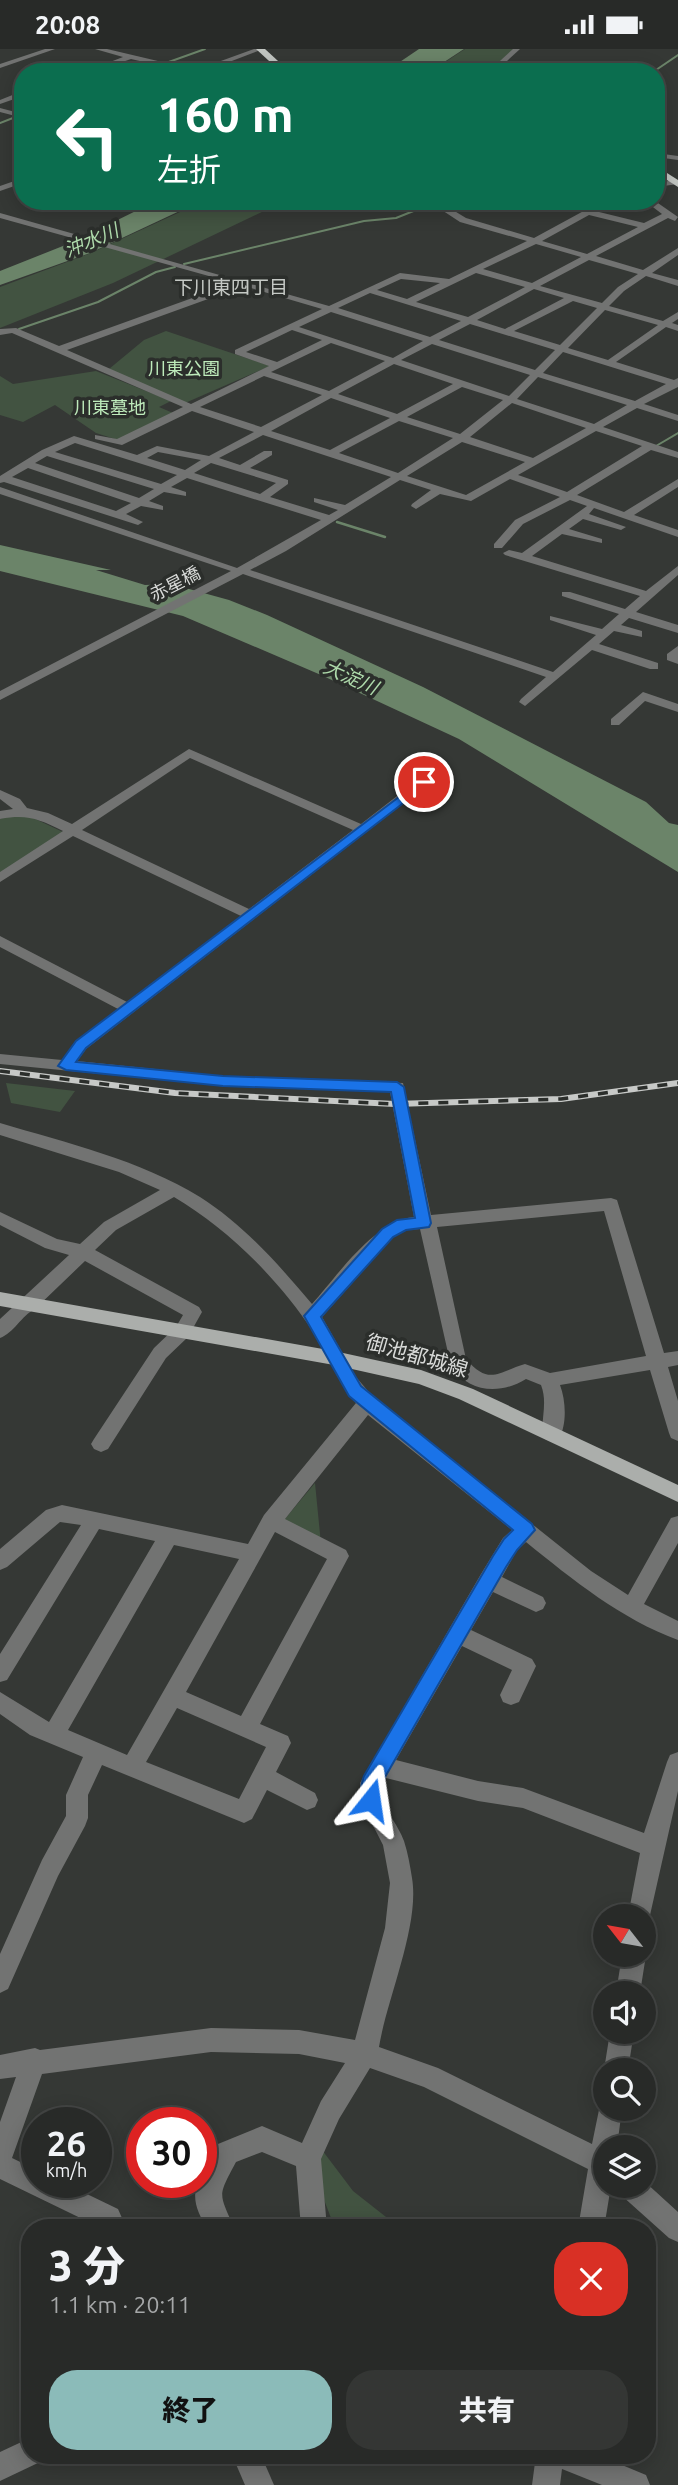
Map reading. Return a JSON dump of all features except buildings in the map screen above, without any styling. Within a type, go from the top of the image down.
[{"type":"highway","points":[[257,49],[270,63]]},
{"type":"highway","points":[[257,49],[275,63]]},
{"type":"main road","name":"御池都城線","points":[[0,1299],[334,1358],[421,1377],[466,1394],[678,1493]]},
{"type":"street","points":[[0,66],[52,49]]},
{"type":"street","points":[[98,49],[159,63]]},
{"type":"street","points":[[111,63],[152,49]]},
{"type":"street","points":[[220,63],[257,49]]},
{"type":"street","points":[[501,63],[517,49]]},
{"type":"street","points":[[12,55],[24,58]]},
{"type":"street","points":[[446,210],[463,220],[678,282]]},
{"type":"street","points":[[408,302],[535,241],[592,210]]},
{"type":"street","points":[[662,210],[678,221]]},
{"type":"street","points":[[588,212],[645,226]]},
{"type":"street","points":[[117,515],[210,459],[668,214]]},
{"type":"street","points":[[0,215],[244,283],[678,418]]},
{"type":"street","points":[[231,570],[347,509],[491,417],[537,374],[602,306],[678,251]]},
{"type":"street","points":[[475,270],[678,328]]},
{"type":"street","points":[[278,366],[238,352],[400,276],[450,282]]},
{"type":"street","points":[[58,351],[244,283]]},
{"type":"street","points":[[371,291],[677,383]]},
{"type":"street","points":[[506,332],[572,298]]},
{"type":"street","points":[[609,363],[678,315]]},
{"type":"street","points":[[291,327],[678,455]]},
{"type":"street","points":[[0,332],[13,330],[193,408],[467,499],[677,383]]},
{"type":"street","points":[[2,479],[46,452],[85,433],[118,443],[330,340]]},
{"type":"street","points":[[264,373],[535,462]]},
{"type":"street","points":[[330,454],[461,383]]},
{"type":"street","points":[[74,439],[328,519]]},
{"type":"street","points":[[309,447],[323,439]]},
{"type":"street","points":[[498,546],[519,521],[569,496],[654,447]]},
{"type":"street","points":[[138,459],[157,449],[210,459],[287,480],[261,498]]},
{"type":"street","points":[[46,452],[182,494]]},
{"type":"street","points":[[241,469],[268,453]]},
{"type":"street","points":[[27,464],[159,508]]},
{"type":"street","points":[[511,476],[678,534]]},
{"type":"street","points":[[2,479],[138,522]]},
{"type":"street","points":[[625,516],[678,482]]},
{"type":"street","points":[[0,490],[231,570],[312,530],[328,519]]},
{"type":"street","points":[[416,506],[438,490]]},
{"type":"street","points":[[318,500],[347,509]]},
{"type":"street","points":[[524,557],[593,505]]},
{"type":"street","points":[[581,515],[678,543]]},
{"type":"street","points":[[312,530],[320,535],[251,574],[554,676]]},
{"type":"street","points":[[560,530],[598,541]]},
{"type":"street","points":[[509,553],[649,595]]},
{"type":"street","points":[[525,702],[678,569]]},
{"type":"street","name":"赤星橋","points":[[0,696],[231,570]]},
{"type":"street","points":[[659,586],[678,592]]},
{"type":"street","points":[[566,594],[678,629]]},
{"type":"street","points":[[554,618],[638,634]]},
{"type":"street","points":[[589,645],[654,666]]},
{"type":"street","points":[[678,650],[671,657],[678,660]]},
{"type":"street","points":[[615,722],[643,696],[678,708]]},
{"type":"street","points":[[0,878],[189,753],[362,829]]},
{"type":"street","points":[[66,1066],[81,1045],[424,782]]},
{"type":"street","points":[[0,794],[15,802],[22,811]]},
{"type":"street","points":[[0,815],[22,811],[43,816],[251,915]]},
{"type":"street","points":[[1,942],[129,1009]]},
{"type":"street","points":[[0,1059],[223,1081],[397,1087],[425,1222],[457,1361],[462,1370],[470,1376],[495,1384],[525,1371],[549,1380],[678,1357]]},
{"type":"street","points":[[0,1129],[136,1173],[193,1200],[231,1228],[312,1316],[334,1358],[355,1391],[367,1403],[584,1577],[631,1608],[678,1631]]},
{"type":"street","points":[[0,1331],[19,1309],[29,1304],[82,1251],[127,1215],[174,1190]]},
{"type":"street","points":[[312,1316],[387,1233],[403,1224],[611,1205],[678,1433]]},
{"type":"street","points":[[0,1218],[44,1239],[74,1251],[82,1251],[193,1312],[182,1332],[160,1353],[101,1444]]},
{"type":"street","points":[[549,1380],[556,1399],[552,1434]]},
{"type":"street","points":[[132,1767],[271,1521],[367,1403]]},
{"type":"street","points":[[0,1561],[53,1516],[62,1513],[251,1553]]},
{"type":"street","points":[[0,1673],[95,1519]]},
{"type":"street","points":[[246,1728],[339,1556],[271,1521]]},
{"type":"street","points":[[631,1608],[678,1524]]},
{"type":"street","points":[[313,2219],[308,2158],[330,2111],[365,2054],[371,2021],[397,1928],[401,1883],[394,1843],[371,1800],[371,1783],[510,1544],[526,1530]]},
{"type":"street","points":[[53,1735],[169,1536]]},
{"type":"street","points":[[488,1580],[536,1603]]},
{"type":"street","points":[[459,1634],[526,1666],[511,1695]]},
{"type":"street","points":[[0,1702],[53,1735],[244,1812],[280,1743],[171,1696]]},
{"type":"street","points":[[0,1981],[50,1868],[77,1818],[77,1795],[96,1753]]},
{"type":"street","points":[[642,1904],[651,1847],[678,1762]]},
{"type":"street","points":[[381,1766],[478,1791],[523,1798],[651,1847]]},
{"type":"street","points":[[263,1776],[307,1800]]},
{"type":"street","points":[[0,2067],[35,2060],[110,2054],[211,2040],[299,2042],[365,2054],[429,2077],[593,2158]]},
{"type":"street","points":[[0,2156],[35,2060]]},
{"type":"street","points":[[216,2219],[208,2206],[208,2189],[227,2153],[262,2139],[308,2158]]},
{"type":"street","points":[[0,2166],[109,2218]]},
{"type":"street","points":[[593,2219],[597,2198]]},
{"type":"street","points":[[643,2198],[678,2229]]},
{"type":"street","points":[[0,2467],[21,2456]]},
{"type":"street","points":[[250,2464],[260,2485]]},
{"type":"street","points":[[546,2485],[549,2464]]},
{"type":"street","points":[[585,2464],[636,2485]]},
{"type":"green space","points":[[465,49],[516,49],[500,63],[444,63]]},
{"type":"green space","points":[[184,210],[266,210],[113,283],[0,328],[0,287],[91,253]]},
{"type":"green space","name":"川東公園","points":[[166,331],[270,366],[185,403],[109,369],[144,340]]},
{"type":"green space","name":"川東墓地","points":[[96,371],[171,401],[159,407],[173,413],[118,440],[96,433],[55,405],[23,422],[0,415],[0,376],[13,384]]},
{"type":"green space","points":[[31,817],[63,832],[0,874],[0,819]]},
{"type":"green space","points":[[6,1083],[75,1091],[60,1112],[11,1103]]},
{"type":"green space","points":[[315,1483],[321,1544],[284,1520]]},
{"type":"green space","points":[[319,2146],[353,2191],[389,2219],[333,2219],[315,2176]]},
{"type":"water","points":[[419,49],[464,49],[443,63],[398,63]]},
{"type":"water","name":"沖水川","points":[[138,210],[182,210],[90,253],[0,285],[0,271],[73,242]]},
{"type":"water","name":"大淀川","points":[[0,545],[111,570],[96,570],[145,585],[171,584],[229,600],[423,687],[646,802],[669,823],[678,825],[678,872],[459,739],[321,675],[183,616],[0,571]]},
{"type":"waterway","points":[[166,63],[205,49]]},
{"type":"waterway","points":[[665,64],[678,55]]},
{"type":"waterway","points":[[0,123],[14,118]]},
{"type":"waterway","points":[[184,264],[364,221],[396,218],[416,210]]},
{"type":"waterway","points":[[19,329],[98,302],[156,272],[175,267]]},
{"type":"waterway","points":[[656,446],[678,433]]},
{"type":"waterway","points":[[337,522],[385,537]]},
{"type":"railway","points":[[0,1071],[175,1093],[395,1104],[561,1099],[678,1083]]},
{"type":"district","name":"下川東四丁目","points":[[231,287]]},
{"type":"route","points":[[371,1800],[371,1783],[510,1544],[526,1530],[367,1403],[355,1391],[334,1358],[312,1316],[387,1233],[403,1224],[424,1223],[397,1087],[223,1081],[66,1066],[81,1045],[424,782]]}]
